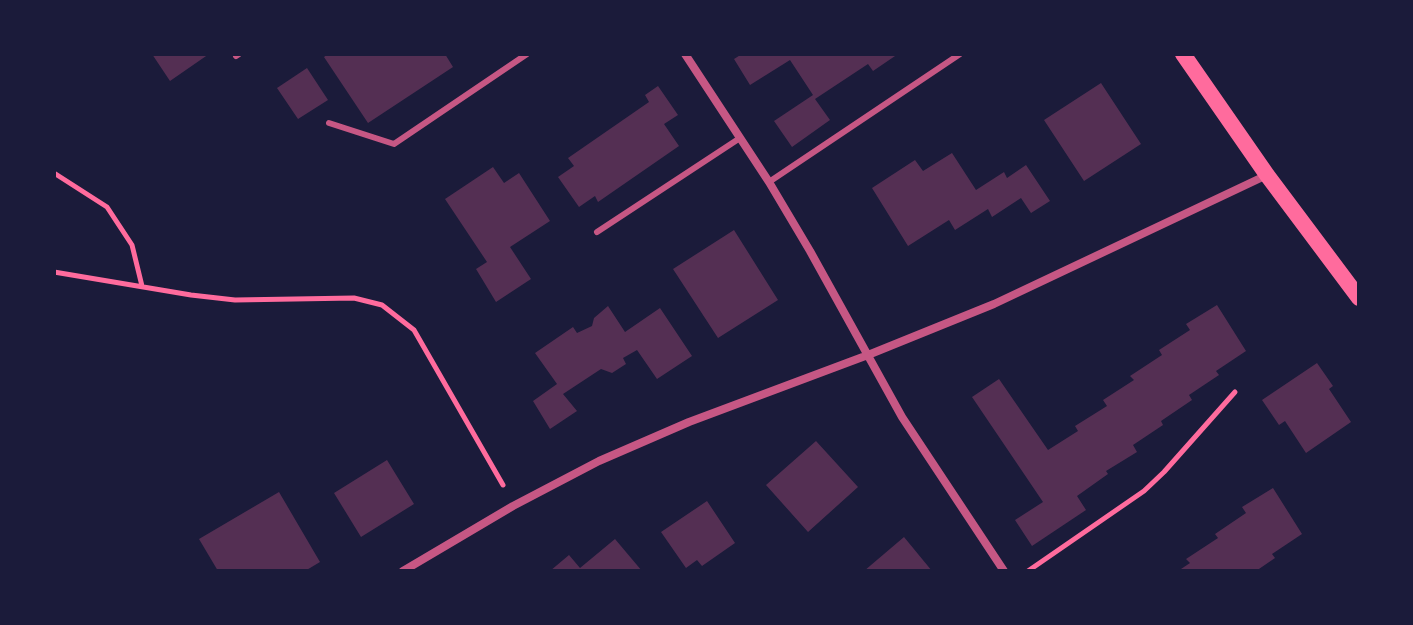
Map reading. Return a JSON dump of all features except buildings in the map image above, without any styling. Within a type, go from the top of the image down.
[{"type":"main road","points":[[1183,54],[1267,175],[1359,298]]},
{"type":"street","points":[[685,54],[769,182],[902,417],[1004,571]]},
{"type":"street","points":[[403,571],[513,506],[599,461],[689,422],[994,304],[1267,175]]},
{"type":"lane","points":[[329,123],[394,144],[527,54]]},
{"type":"lane","points":[[769,182],[960,54]]},
{"type":"lane","points":[[597,232],[740,138]]},
{"type":"path","points":[[54,173],[107,207],[132,245],[142,286]]},
{"type":"path","points":[[54,272],[235,300],[354,298],[382,305],[414,330],[513,506]]},
{"type":"path","points":[[1028,571],[1144,491],[1235,392]]}]
